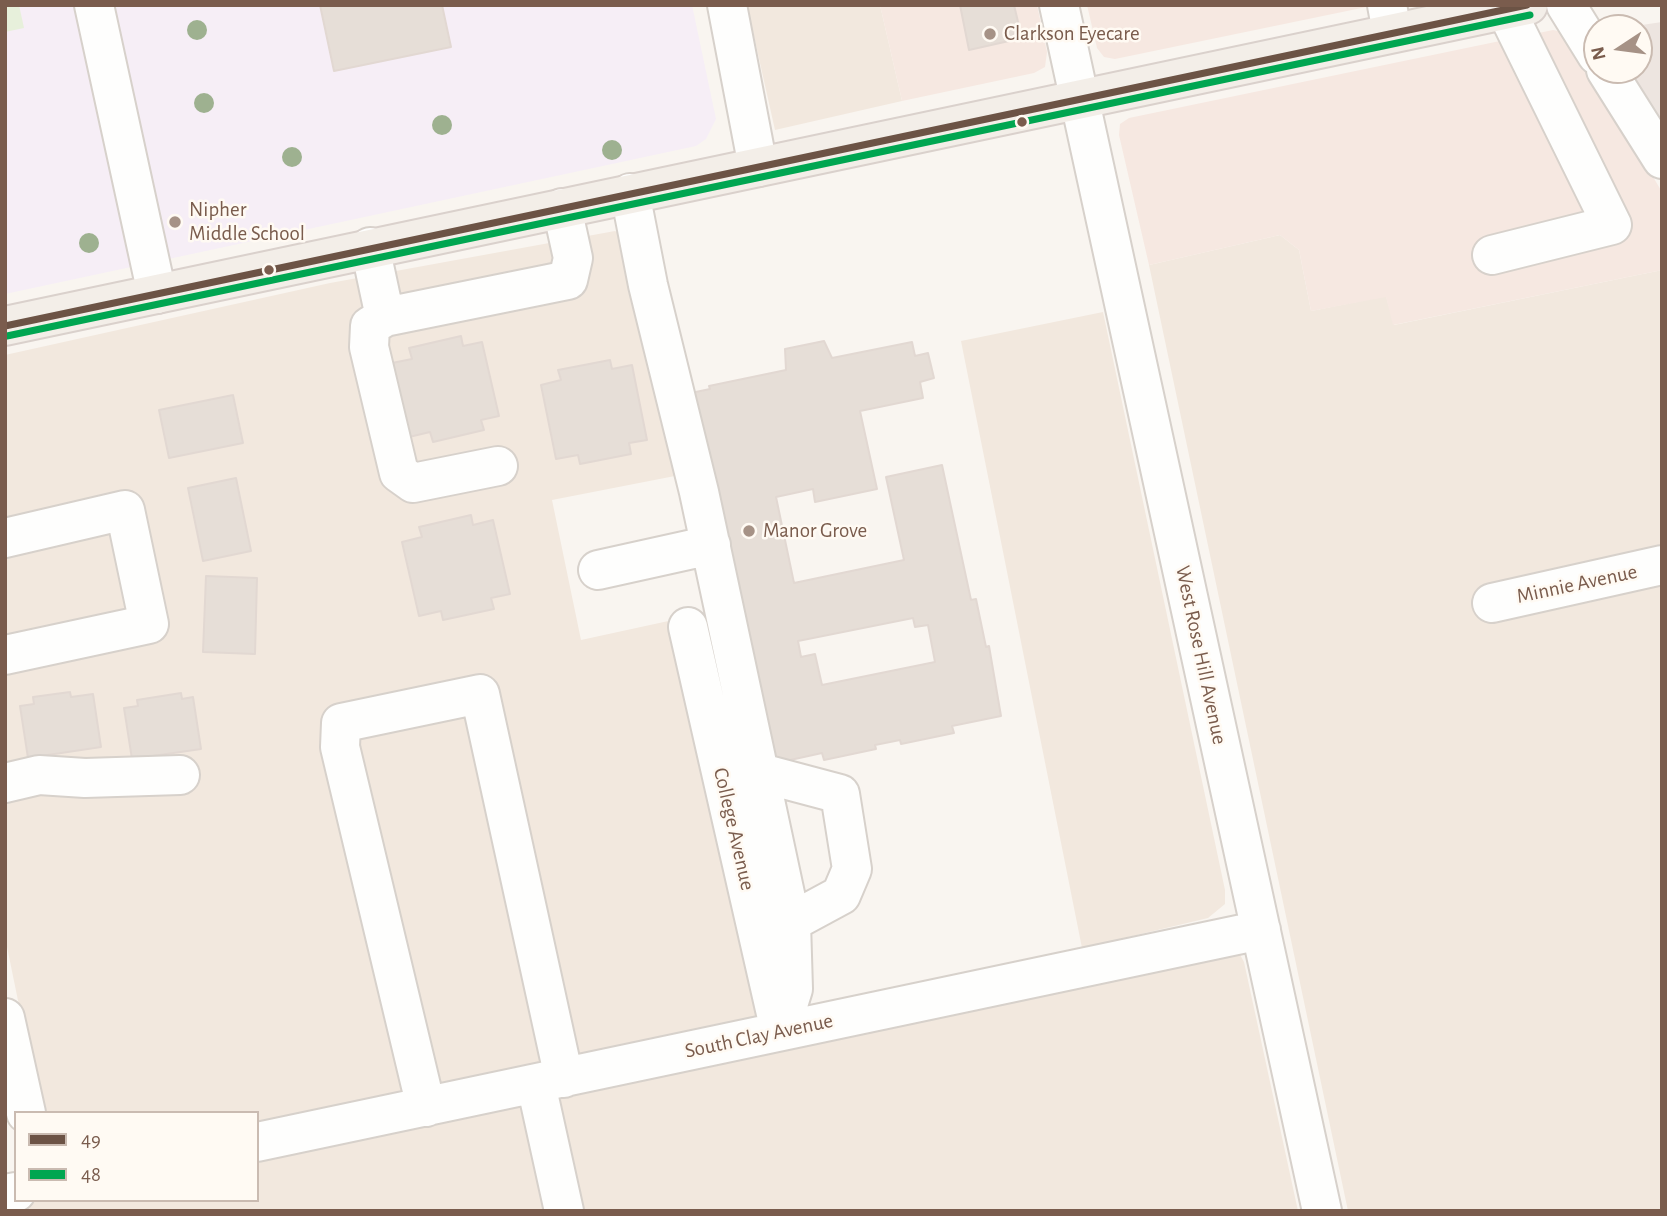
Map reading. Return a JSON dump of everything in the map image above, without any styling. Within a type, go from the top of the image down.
[{"type":"main road","points":[[5,327],[370,247],[1080,99],[1390,19],[1517,7]]},
{"type":"street","points":[[94,5],[157,295]]},
{"type":"street","points":[[727,5],[758,167]]},
{"type":"street","name":"West Rose Hill Avenue","points":[[1059,5],[1322,1211]]},
{"type":"street","points":[[1566,5],[1583,32]]},
{"type":"street","points":[[1492,255],[1612,225],[1517,7]]},
{"type":"street","points":[[1615,84],[1662,159]]},
{"type":"street","points":[[630,193],[648,285],[761,773],[791,922],[793,989],[780,1031]]},
{"type":"street","points":[[498,466],[413,483],[400,473],[369,347],[370,326],[385,317],[568,281],[573,258],[562,208]]},
{"type":"street","points":[[370,247],[385,317]]},
{"type":"street","points":[[5,537],[125,510],[149,624],[5,655]]},
{"type":"street","points":[[598,569],[710,545]]},
{"type":"street","name":"Minnie Avenue","points":[[1492,603],[1662,565]]},
{"type":"street","name":"College Avenue","points":[[733,648],[691,642],[780,1031]]},
{"type":"street","points":[[426,1107],[340,747],[341,723],[480,694],[550,1081],[564,1211]]},
{"type":"street","points":[[761,773],[840,794],[852,869],[841,895],[791,922]]},
{"type":"street","points":[[5,783],[39,775],[85,778],[180,775]]},
{"type":"street","name":"South Clay Avenue","points":[[259,1142],[1261,930]]},
{"type":"street","points":[[5,1018],[26,1111]]},
{"type":"shaded area","name":"Nipher Middle School","points":[[5,5],[692,5],[716,119],[706,139],[696,146],[5,294]]},
{"type":"shaded area","points":[[747,5],[880,5],[902,101],[775,130]]},
{"type":"shaded area","points":[[880,5],[1037,5],[1047,52],[1045,67],[1034,73],[902,101]]},
{"type":"shaded area","points":[[1087,5],[1376,5],[1115,59],[1104,57],[1097,48]]},
{"type":"shaded area","points":[[1662,22],[1662,130],[1634,84],[1653,84],[1653,23]]},
{"type":"shaded area","points":[[1553,30],[1568,33],[1583,58],[1583,84],[1598,84],[1662,192],[1662,270],[1393,325],[1386,297],[1311,311],[1299,250],[1280,235],[1149,265],[1119,135],[1120,124],[1129,118]]},
{"type":"shaded area","points":[[615,231],[626,237],[680,475],[552,500],[581,640],[673,620],[762,1007],[756,1020],[259,1123],[259,1111],[41,1111],[5,937],[5,355],[330,283]]},
{"type":"shaded area","points":[[1280,235],[1299,250],[1311,311],[1386,296],[1394,325],[1662,270],[1662,1211],[1348,1211],[1149,265]]},
{"type":"shaded area","points":[[1103,312],[1225,890],[1225,904],[1208,918],[1082,948],[961,341]]},
{"type":"shaded area","points":[[1238,951],[1244,962],[1298,1211],[5,1211],[5,1207],[29,1202],[259,1202],[259,1154]]},
{"type":"green space","points":[[5,5],[19,5],[24,28],[5,32]]},
{"type":"building","points":[[320,5],[442,5],[451,47],[334,71]]},
{"type":"building","name":"Clarkson Eyecare","points":[[960,5],[1014,5],[1019,26],[1009,41],[969,50]]},
{"type":"building","points":[[461,336],[463,346],[482,342],[499,416],[481,420],[484,430],[433,442],[430,432],[409,437],[392,363],[412,359],[409,348]]},
{"type":"building","name":"Manor Grove","points":[[824,341],[832,358],[912,342],[915,356],[928,353],[934,378],[920,382],[923,398],[860,411],[877,489],[815,502],[813,489],[776,497],[794,583],[904,560],[886,477],[942,465],[971,600],[976,599],[986,647],[989,646],[1001,716],[952,726],[954,733],[901,744],[900,740],[875,745],[876,749],[824,760],[822,753],[772,764],[691,393],[710,389],[709,386],[786,370],[785,349]],"holes":[[[913,618],[915,627],[928,625],[935,662],[822,685],[815,654],[801,657],[798,641]]]},
{"type":"building","points":[[610,360],[612,369],[632,365],[647,440],[629,443],[631,454],[580,464],[578,455],[556,459],[541,385],[561,380],[558,370]]},
{"type":"building","points":[[233,395],[243,443],[169,458],[159,410]]},
{"type":"building","points":[[236,478],[251,551],[203,561],[188,488]]},
{"type":"building","points":[[471,515],[473,525],[493,520],[510,594],[491,598],[494,609],[443,620],[441,611],[419,616],[402,542],[422,537],[419,527]]},
{"type":"building","points":[[206,576],[257,578],[255,654],[203,652]]},
{"type":"building","points":[[70,692],[71,697],[93,694],[101,747],[28,758],[20,706],[34,704],[33,697]]},
{"type":"building","points":[[181,693],[182,699],[193,697],[201,749],[132,759],[124,708],[138,706],[137,700]]},
{"type":"transit line","name":"49","points":[[5,326],[1527,5]]},
{"type":"transit line","name":"48","points":[[7,336],[1530,15]]},
{"type":"place","name":"Clarkson Eyecare","points":[[990,34]]},
{"type":"place","name":"Nipher Middle School","points":[[175,222]]},
{"type":"place","name":"Manor Grove","points":[[749,531]]}]
